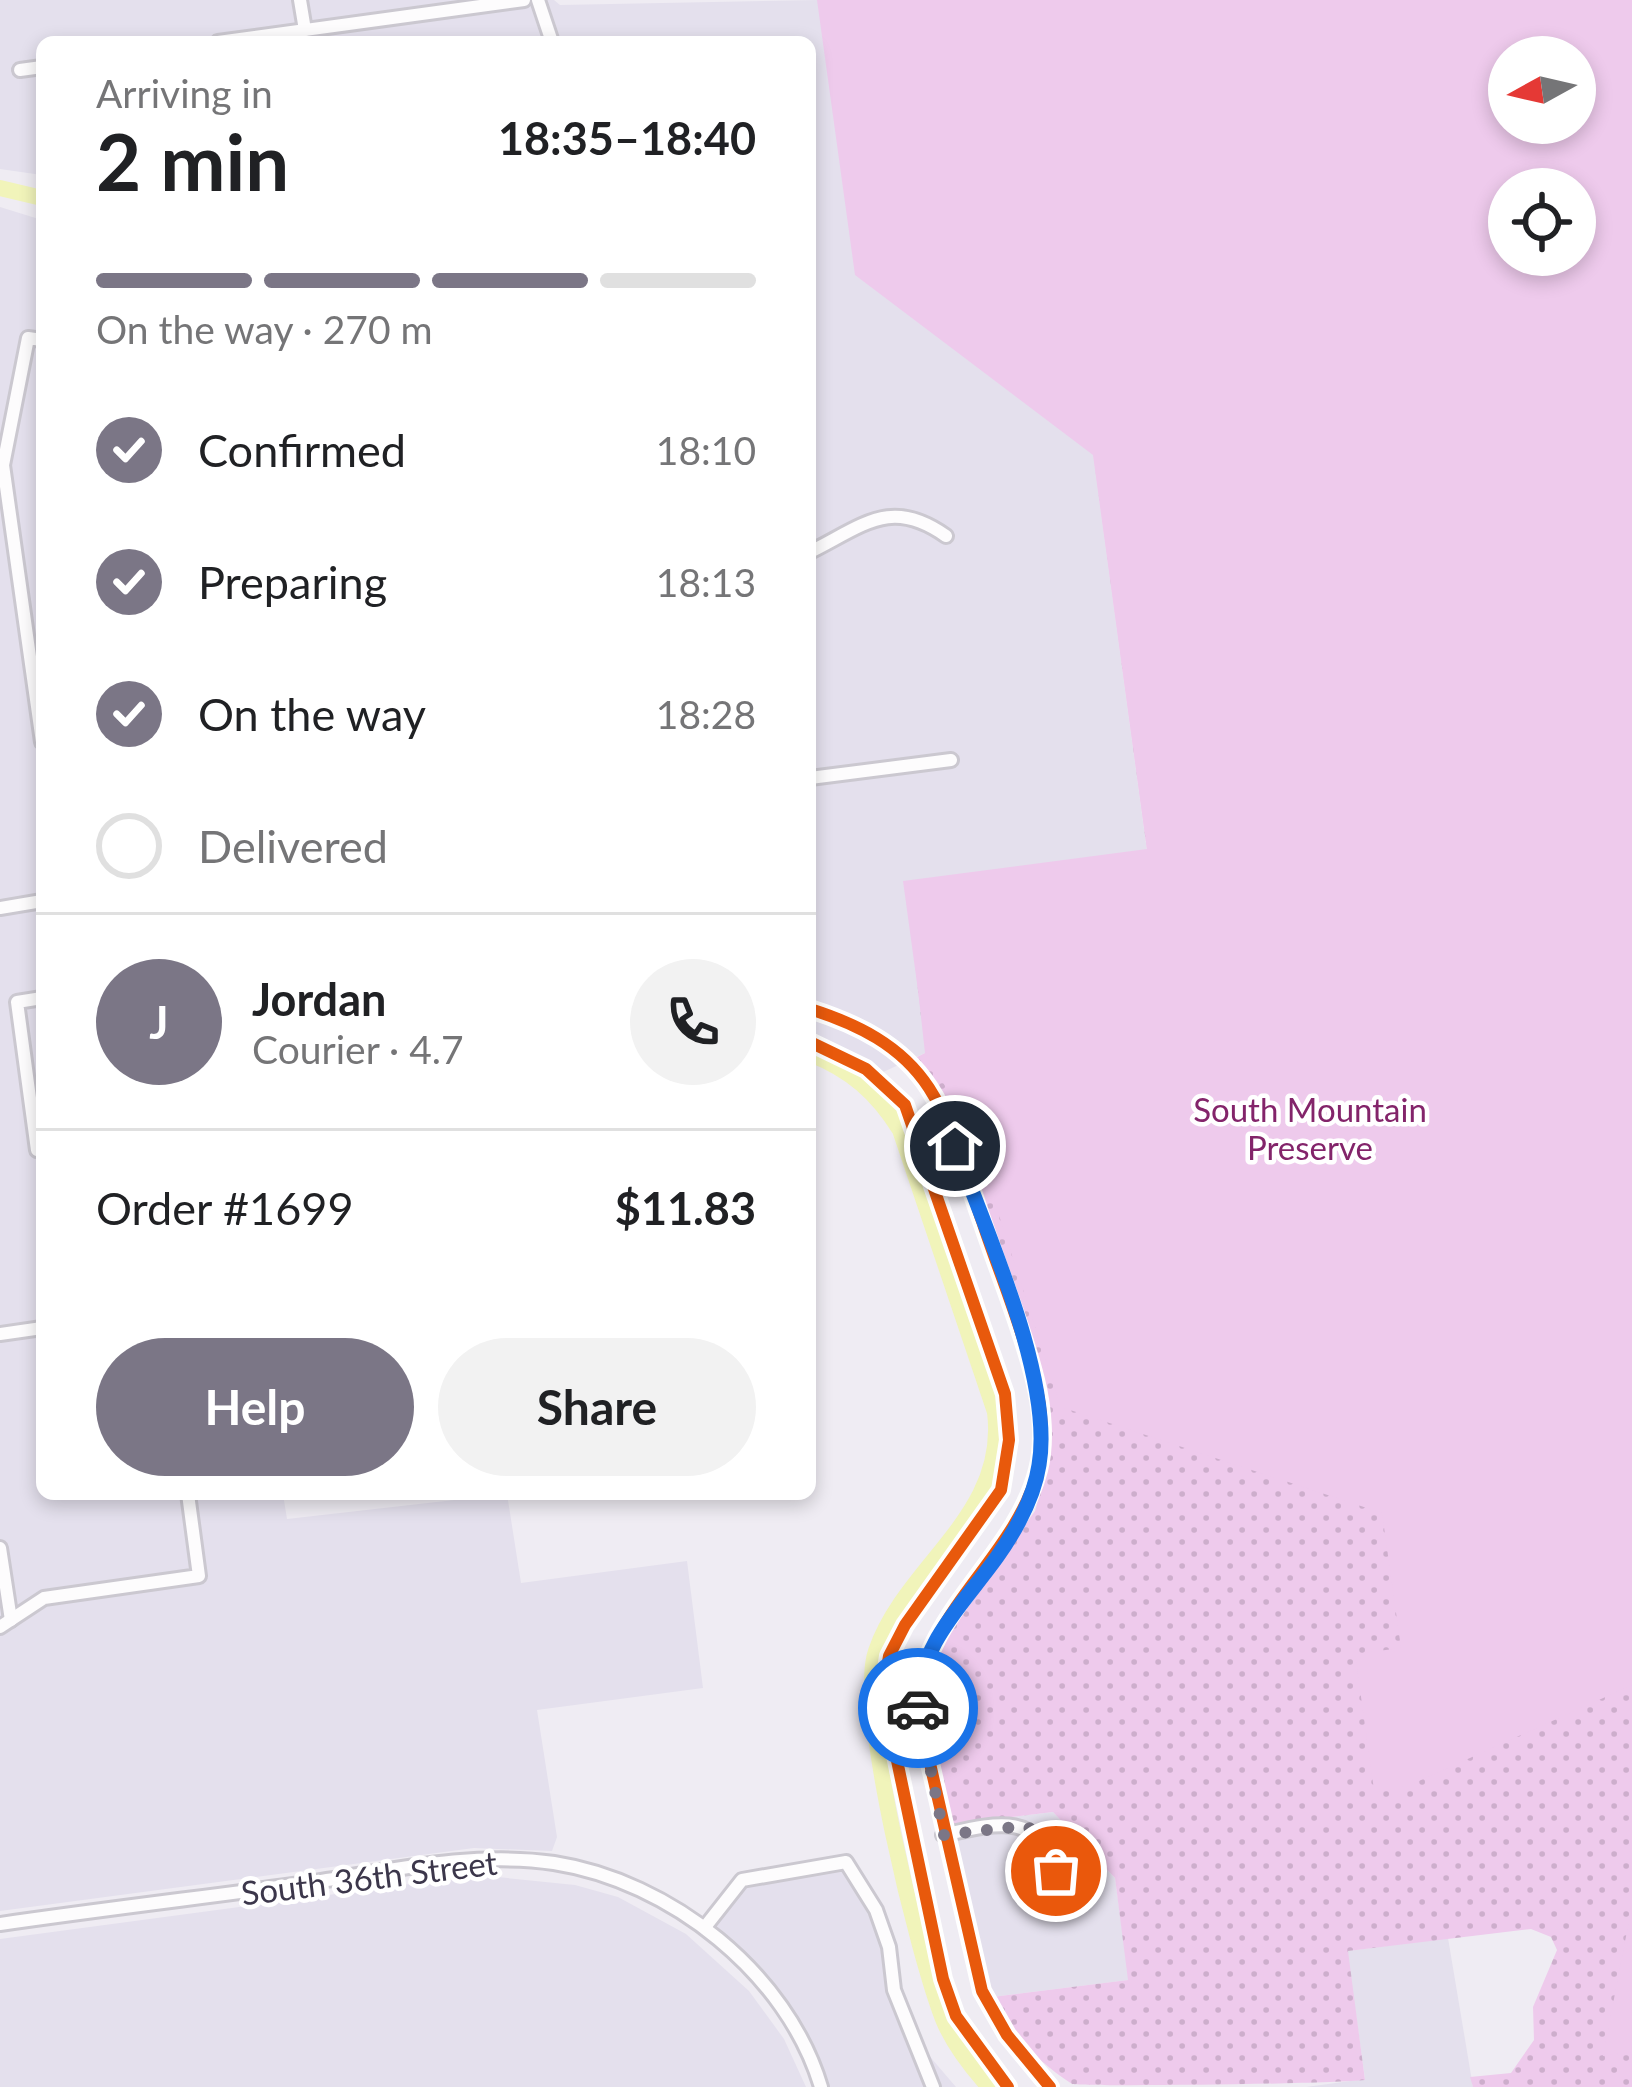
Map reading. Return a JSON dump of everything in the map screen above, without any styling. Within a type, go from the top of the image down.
[{"type":"street","points":[[300,0],[305,30]]},
{"type":"street","points":[[262,36],[524,0]]},
{"type":"street","points":[[540,1],[550,36]]},
{"type":"street","points":[[20,70],[36,68]]},
{"type":"street","points":[[35,339],[2,442],[36,697]]},
{"type":"street","points":[[816,549],[896,514],[917,515],[946,536]]},
{"type":"street","points":[[816,777],[951,760]]},
{"type":"street","points":[[0,908],[36,903]]},
{"type":"street","points":[[36,999],[17,1002],[36,1124]]},
{"type":"street","points":[[816,1012],[878,1038],[929,1089],[994,1256],[1040,1407],[1039,1466],[1028,1502],[997,1557],[932,1642],[922,1666],[918,1711],[944,1835],[990,2010],[1050,2087]]},
{"type":"street","points":[[0,1334],[36,1329]]},
{"type":"street","points":[[0,1548],[6,1624],[44,1598],[199,1576],[189,1500]]},
{"type":"street","points":[[944,1835],[1023,1826],[1037,1831],[1056,1871]]},
{"type":"street","name":"South 36th Street","points":[[0,1924],[454,1862],[515,1859],[602,1876],[705,1927]]},
{"type":"street","points":[[821,2087],[790,2019],[705,1927],[742,1880],[846,1862],[876,1910],[889,1947],[894,1990],[933,2087]]},
{"type":"shaded area","points":[[0,0],[554,0],[560,5],[818,0],[1093,453],[1147,851],[925,1053],[881,1073],[816,1046],[816,36],[36,36],[36,174],[0,169]]},
{"type":"shaded area","points":[[0,207],[36,218],[36,1500],[284,1500],[287,1519],[454,1500],[508,1500],[521,1583],[687,1561],[703,1688],[537,1710],[557,1837],[552,1851],[474,1848],[0,1911]]},
{"type":"shaded area","points":[[1053,1812],[1115,1878],[1129,1980],[992,1997],[948,1825]]},
{"type":"shaded area","points":[[846,1862],[876,1910],[908,2031],[956,2087],[821,2087],[790,2019],[705,1927],[742,1880]]},
{"type":"shaded area","points":[[477,1875],[575,1885],[618,1897],[686,1934],[749,1991],[784,2039],[806,2087],[0,2087],[0,1939]]},
{"type":"shaded area","points":[[1448,1938],[1473,2087],[1306,2087],[1365,2079],[1347,1951]]},
{"type":"green space","name":"South Mountain Preserve","points":[[817,0],[1632,0],[1632,1685],[1410,1785],[1374,1790],[1355,1654],[1401,1648],[1382,1513],[1061,1407],[971,1129],[927,1056],[903,881],[1147,849],[1093,455],[855,275]]},
{"type":"green space","name":"South Mountain Preserve","points":[[1632,0],[1632,2087],[1473,2087],[1470,2077],[1511,2073],[1534,2040],[1533,2007],[1557,1950],[1551,1937],[1531,1929],[1348,1951],[1365,2080],[1072,2084],[1026,2046],[992,1997],[1128,1980],[1115,1878],[1053,1812],[948,1825],[925,1702],[926,1674],[937,1647],[1035,1511],[1051,1454],[1041,1377],[958,1134],[911,1060],[925,1053],[906,882],[1147,850],[1093,453],[857,275],[1488,51],[1488,144],[1596,144],[1596,36],[1531,36]]},
{"type":"green space","points":[[1632,1905],[1632,2052],[1603,2056]]},
{"type":"waterway","points":[[0,188],[36,197]]},
{"type":"waterway","points":[[816,1057],[862,1084],[900,1130],[995,1412],[995,1449],[986,1481],[952,1538],[890,1620],[876,1651],[872,1680],[893,1833],[932,1988],[947,2028],[989,2087]]},
{"type":"cycle path","points":[[816,1011],[877,1038],[929,1088],[960,1154],[1037,1391],[1042,1425],[1038,1470],[1009,1532],[933,1646],[922,1677],[918,1711],[982,1991],[1007,2035],[1050,2087]]},
{"type":"cycle path","points":[[816,1045],[866,1069],[905,1105],[1005,1394],[1009,1440],[1001,1490],[905,1625],[889,1656],[883,1694],[943,1979],[956,2016],[1008,2087]]},
{"type":"way so far","points":[[918,1708],[944,1835],[1023,1826],[1037,1831],[1056,1871]]},
{"type":"route","points":[[918,1708],[922,1666],[932,1642],[1015,1531],[1039,1466],[1041,1436],[1035,1380],[955,1146]]}]
